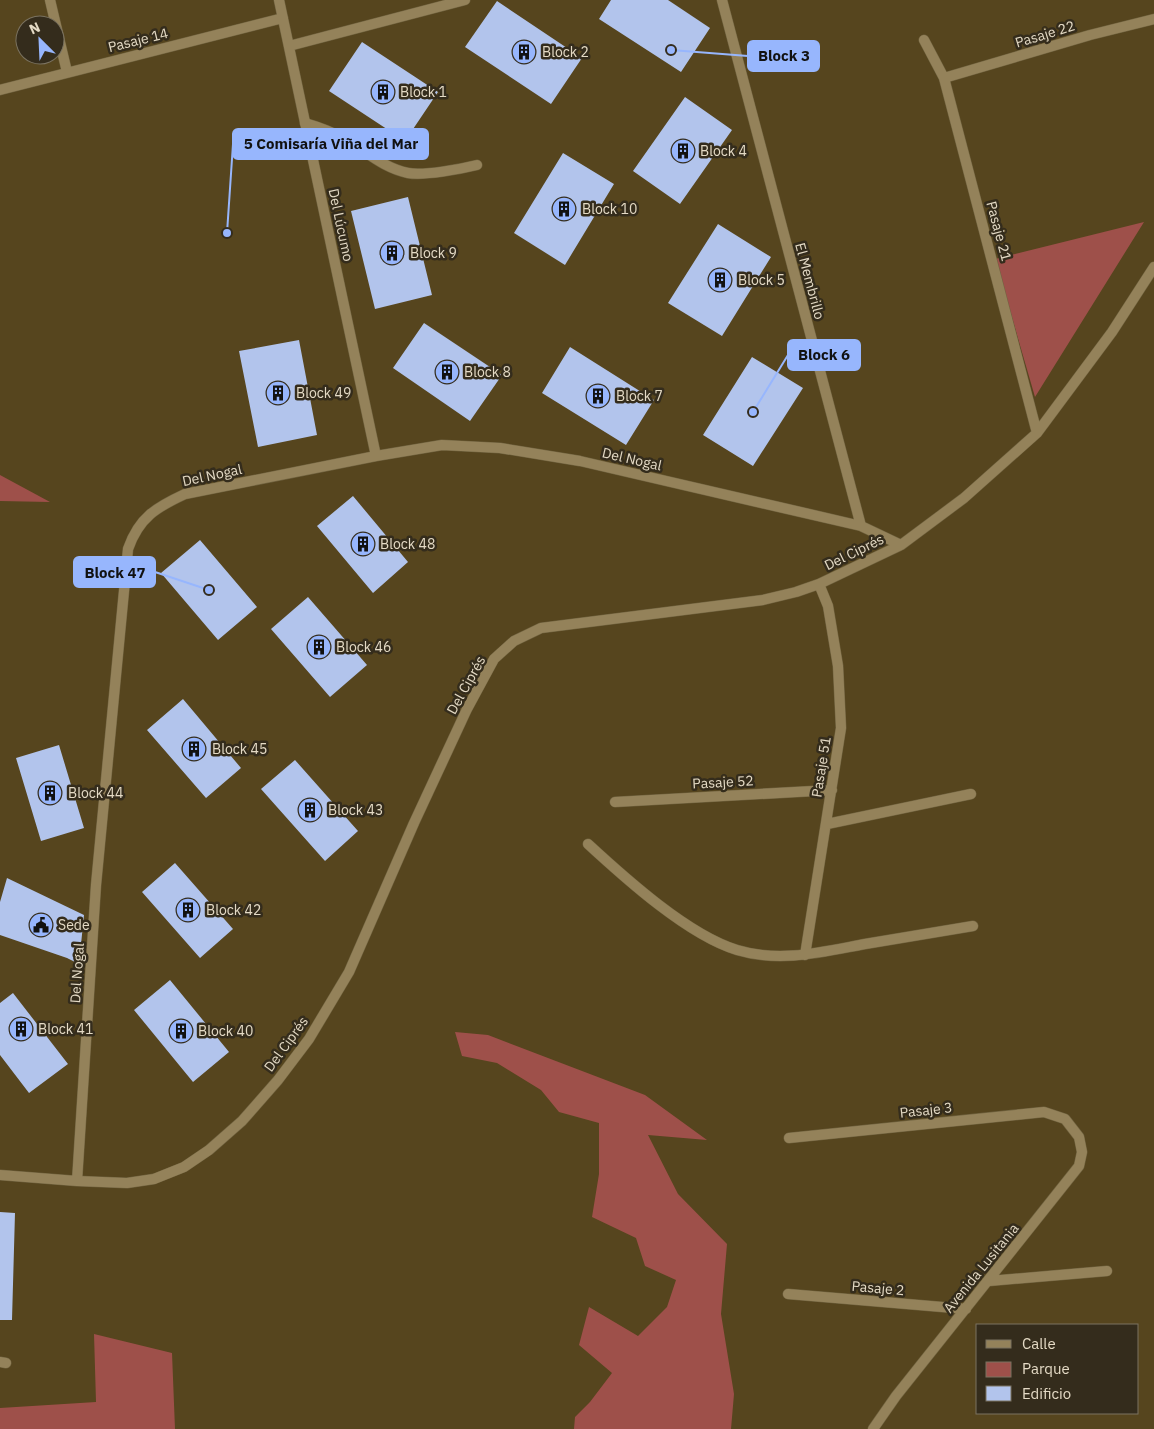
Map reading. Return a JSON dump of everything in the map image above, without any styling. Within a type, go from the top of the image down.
[{"type":"street","points":[[50,0],[67,72]]},
{"type":"street","name":"Del Lúcumo","points":[[279,0],[376,456]]},
{"type":"street","points":[[289,46],[465,0]]},
{"type":"street","name":"El Membrillo","points":[[722,0],[860,526]]},
{"type":"street","name":"Pasaje 14","points":[[0,90],[283,18]]},
{"type":"street","name":"Pasaje 22","points":[[944,78],[1090,35],[1154,19]]},
{"type":"street","name":"Pasaje 21","points":[[924,40],[944,78],[1037,433]]},
{"type":"street","points":[[305,123],[328,130],[346,139],[386,166],[410,174],[458,170],[477,165]]},
{"type":"street","name":"Del Ciprés","points":[[0,1175],[127,1183],[154,1179],[184,1167],[210,1150],[242,1121],[278,1080],[309,1039],[348,972],[414,822],[467,709],[494,660],[514,641],[541,628],[762,600],[796,592],[819,584],[900,545],[964,498],[1037,433],[1112,332],[1154,267]]},
{"type":"street","name":"Del Nogal","points":[[77,1181],[96,885],[128,549],[133,535],[146,517],[163,504],[185,494],[376,456],[442,446],[500,448],[580,462],[860,526]]},
{"type":"street","points":[[860,526],[900,545]]},
{"type":"street","name":"Pasaje 51","points":[[805,955],[842,728],[838,666],[828,606],[819,584]]},
{"type":"street","name":"Pasaje 52","points":[[616,802],[832,790]]},
{"type":"street","points":[[827,824],[971,794]]},
{"type":"street","points":[[588,844],[618,872],[663,906],[711,939],[737,950],[776,957],[805,955],[973,926]]},
{"type":"street","name":"Pasaje 3","points":[[788,1138],[1044,1112],[1065,1119]]},
{"type":"street","name":"Avenida Lusitania","points":[[873,1429],[896,1396],[989,1282],[1079,1166],[1082,1152],[1079,1137],[1065,1119]]},
{"type":"street","points":[[989,1282],[1107,1271]]},
{"type":"street","name":"Pasaje 2","points":[[788,1294],[966,1309]]},
{"type":"green space","points":[[1144,222],[1035,397],[995,259]]},
{"type":"green space","points":[[0,475],[50,502],[0,501]]},
{"type":"green space","points":[[455,1032],[488,1035],[645,1095],[707,1140],[648,1135],[678,1194],[727,1244],[721,1314],[734,1394],[731,1429],[574,1429],[575,1417],[590,1402],[612,1373],[579,1345],[589,1307],[638,1336],[667,1307],[676,1280],[645,1266],[636,1238],[592,1217],[599,1174],[599,1123],[559,1112],[541,1090],[497,1063],[462,1056]]},
{"type":"green space","points":[[94,1334],[172,1353],[175,1429],[0,1429],[0,1408],[96,1402]]},
{"type":"building","points":[[611,0],[668,0],[710,28],[681,72],[599,19]]},
{"type":"building","name":"Block 2","points":[[497,1],[582,58],[551,104],[465,47]]},
{"type":"building","name":"Block 1","points":[[362,42],[438,92],[405,141],[329,91]]},
{"type":"building","name":"Block 4","points":[[685,97],[732,130],[680,204],[633,171]]},
{"type":"building","name":"Block 10","points":[[563,153],[614,184],[565,265],[514,233]]},
{"type":"building","name":"Block 9","points":[[408,197],[432,295],[375,309],[351,211]]},
{"type":"building","name":"Block 5","points":[[718,224],[771,257],[722,336],[668,303]]},
{"type":"building","name":"Block 8","points":[[424,323],[502,375],[470,421],[393,368]]},
{"type":"building","name":"Block 49","points":[[299,340],[317,435],[258,447],[239,351]]},
{"type":"building","name":"Block 7","points":[[570,347],[654,400],[626,445],[542,393]]},
{"type":"building","points":[[752,357],[803,388],[753,466],[703,435]]},
{"type":"building","name":"Block 48","points":[[353,496],[408,562],[373,593],[317,526]]},
{"type":"building","points":[[200,540],[257,607],[218,640],[161,573]]},
{"type":"building","name":"Block 46","points":[[308,597],[367,665],[330,697],[271,629]]},
{"type":"building","name":"Block 45","points":[[183,699],[241,768],[206,798],[147,730]]},
{"type":"building","name":"Block 44","points":[[59,745],[84,828],[41,841],[16,758]]},
{"type":"building","name":"Block 43","points":[[295,760],[358,831],[325,861],[261,789]]},
{"type":"building","name":"Block 42","points":[[175,863],[233,929],[200,958],[142,892]]},
{"type":"building","name":"Sede","points":[[7,878],[84,915],[79,964],[0,935],[0,902]]},
{"type":"building","name":"Block 40","points":[[170,980],[229,1052],[193,1082],[134,1010]]},
{"type":"building","name":"Block 41","points":[[13,993],[68,1064],[29,1093],[0,1055],[0,1003]]},
{"type":"building","points":[[0,1212],[15,1213],[12,1320],[0,1320]]},
{"type":"place","name":"Block 3","points":[[671,50]]},
{"type":"place","name":"Block 2","points":[[524,52]]},
{"type":"place","name":"Block 1","points":[[383,92]]},
{"type":"place","name":"Block 4","points":[[683,151]]},
{"type":"place","name":"Block 10","points":[[564,209]]},
{"type":"place","name":"5 Comisaría Viña del Mar","points":[[227,233]]},
{"type":"place","name":"Block 9","points":[[392,253]]},
{"type":"place","name":"Block 5","points":[[720,280]]},
{"type":"place","name":"Block 8","points":[[447,372]]},
{"type":"place","name":"Block 49","points":[[278,393]]},
{"type":"place","name":"Block 7","points":[[598,396]]},
{"type":"place","name":"Block 6","points":[[753,412]]},
{"type":"place","name":"Block 48","points":[[363,544]]},
{"type":"place","name":"Block 47","points":[[209,590]]},
{"type":"place","name":"Block 46","points":[[319,647]]},
{"type":"place","name":"Block 45","points":[[194,749]]},
{"type":"place","name":"Block 44","points":[[50,793]]},
{"type":"place","name":"Block 43","points":[[310,810]]},
{"type":"place","name":"Block 42","points":[[188,910]]},
{"type":"place","name":"Sede","points":[[41,925]]},
{"type":"place","name":"Block 41","points":[[21,1029]]},
{"type":"place","name":"Block 40","points":[[181,1031]]}]
